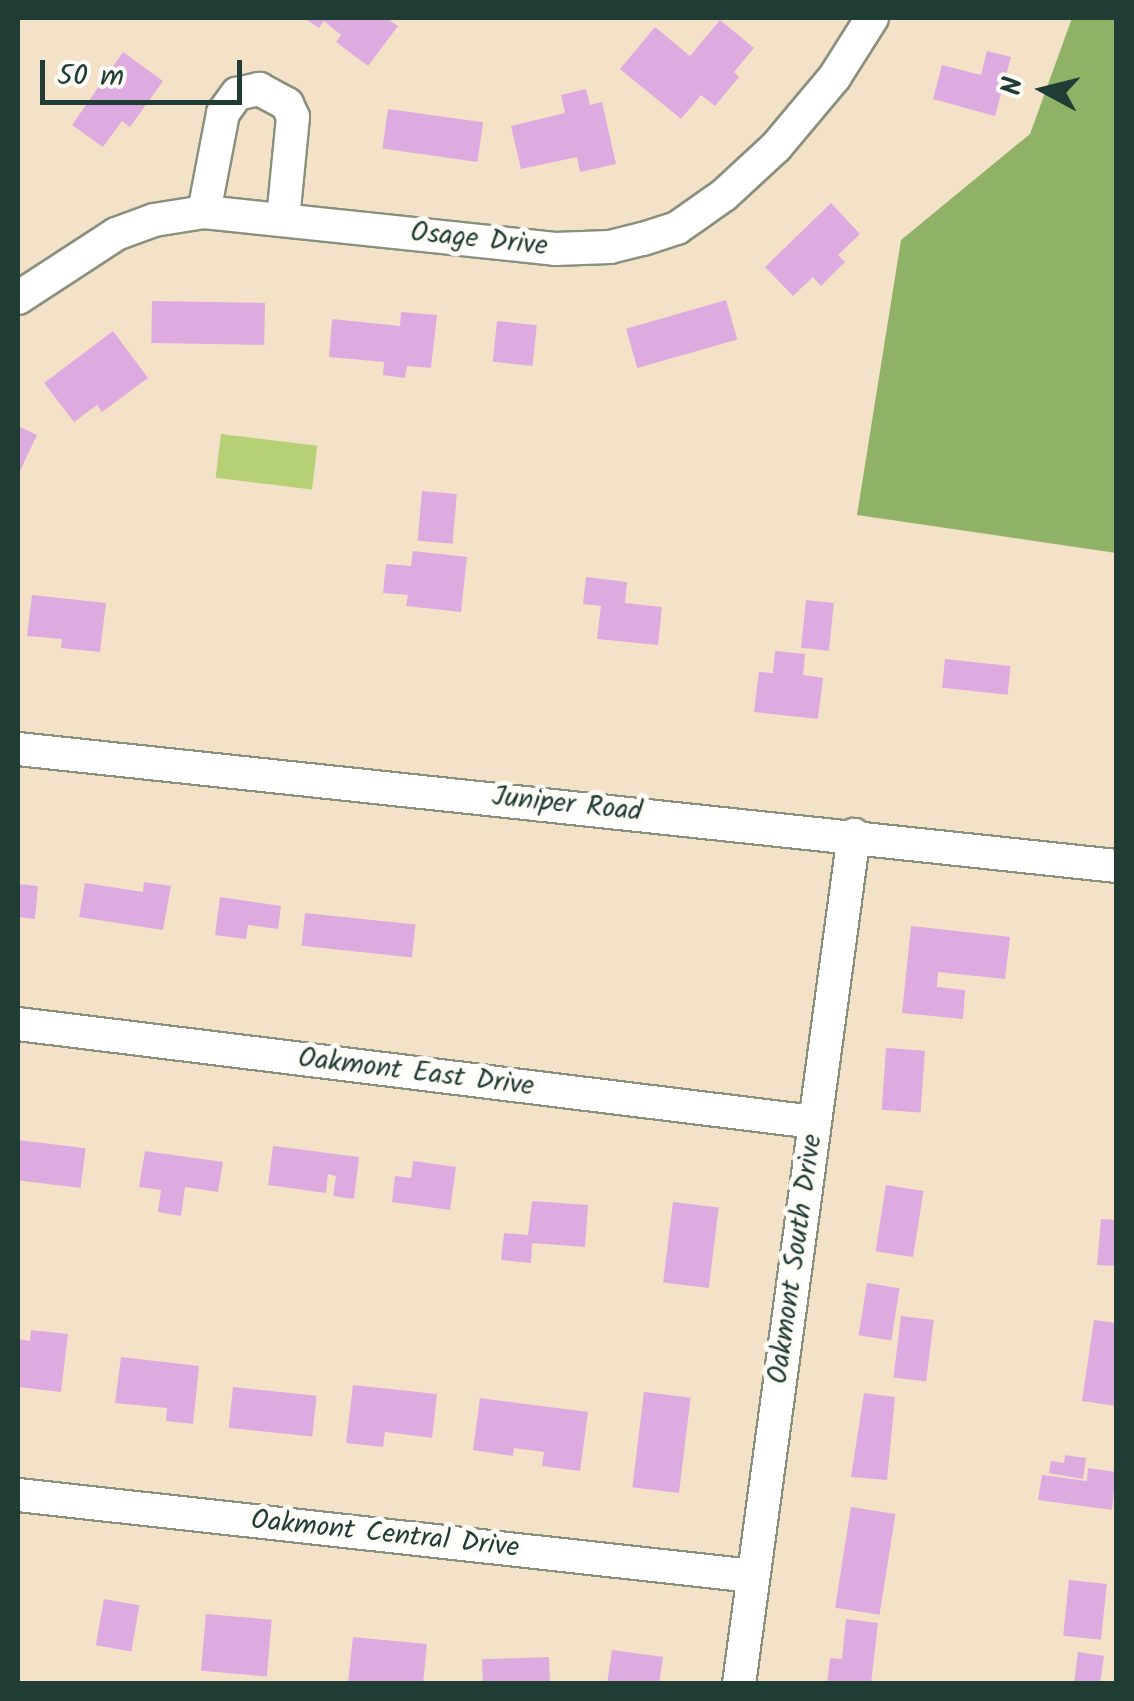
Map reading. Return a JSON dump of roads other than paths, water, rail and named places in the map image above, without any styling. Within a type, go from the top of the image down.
[{"type":"street","name":"Osage Drive","points":[[18,298],[116,234],[154,220],[204,212],[555,248],[610,246],[676,228],[724,196],[776,147],[834,78],[871,20]]},
{"type":"street","points":[[204,212],[223,113],[237,94],[259,89],[287,104],[293,117],[282,219]]},
{"type":"street","name":"Juniper Road","points":[[18,749],[1116,866]]},
{"type":"street","name":"Oakmont South Drive","points":[[739,1684],[854,836]]},
{"type":"street","name":"Oakmont East Drive","points":[[18,1024],[814,1122]]},
{"type":"street","name":"Oakmont Central Drive","points":[[18,1495],[753,1576]]}]
